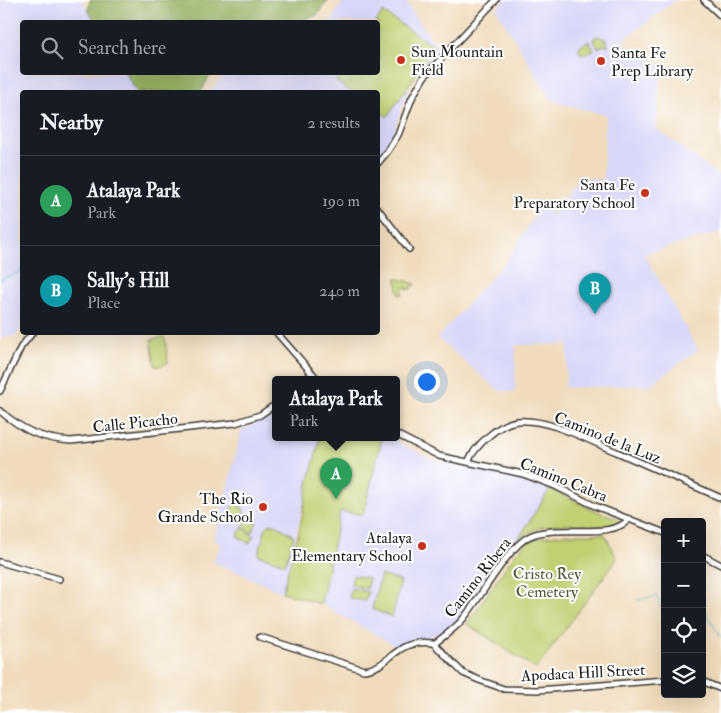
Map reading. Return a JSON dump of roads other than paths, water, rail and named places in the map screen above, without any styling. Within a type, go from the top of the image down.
[{"type":"street","points":[[380,161],[398,135],[412,98],[424,77],[496,0]]},
{"type":"street","points":[[704,0],[721,16]]},
{"type":"street","points":[[380,212],[409,249]]},
{"type":"street","points":[[0,391],[20,348],[31,335]]},
{"type":"street","points":[[279,335],[312,374],[309,376]]},
{"type":"street","name":"Calle Picacho","points":[[0,411],[15,424],[29,432],[48,438],[71,440],[235,423],[260,415],[272,407]]},
{"type":"street","name":"Camino de la Luz","points":[[468,462],[475,450],[505,424],[517,421],[535,422],[568,431],[721,498]]},
{"type":"street","name":"Camino Cabra","points":[[400,436],[429,452],[504,469],[555,486],[595,506],[661,531]]},
{"type":"street","name":"Camino Ribera","points":[[434,644],[462,620],[513,550],[523,540],[539,533],[560,530],[606,530],[620,527],[629,519]]},
{"type":"street","points":[[706,557],[721,565]]},
{"type":"street","points":[[0,562],[59,579]]},
{"type":"street","points":[[260,637],[364,670],[375,667],[404,646],[413,643],[434,644]]},
{"type":"street","name":"Apodaca Hill Street","points":[[434,644],[463,672],[479,680],[504,688],[538,690],[661,680]]},
{"type":"street","points":[[706,683],[721,689]]},
{"type":"waterway","points":[[0,280],[20,272]]},
{"type":"waterway","points":[[638,600],[657,596],[661,608]]},
{"type":"waterway","points":[[703,608],[721,638]]},
{"type":"place","name":"Sun Mountain Field","points":[[401,60]]},
{"type":"place","name":"Santa Fe Prep Library","points":[[601,61]]},
{"type":"place","name":"Santa Fe Preparatory School","points":[[645,193]]},
{"type":"place","name":"Sally's Hill","points":[[595,314]]},
{"type":"place","name":"Atalaya Park","points":[[336,499]]},
{"type":"place","name":"The Rio Grande School","points":[[263,507]]},
{"type":"place","name":"Atalaya Elementary School","points":[[422,546]]},
{"type":"park label","name":"Cristo Rey Cemetery","points":[[547,582]]}]
